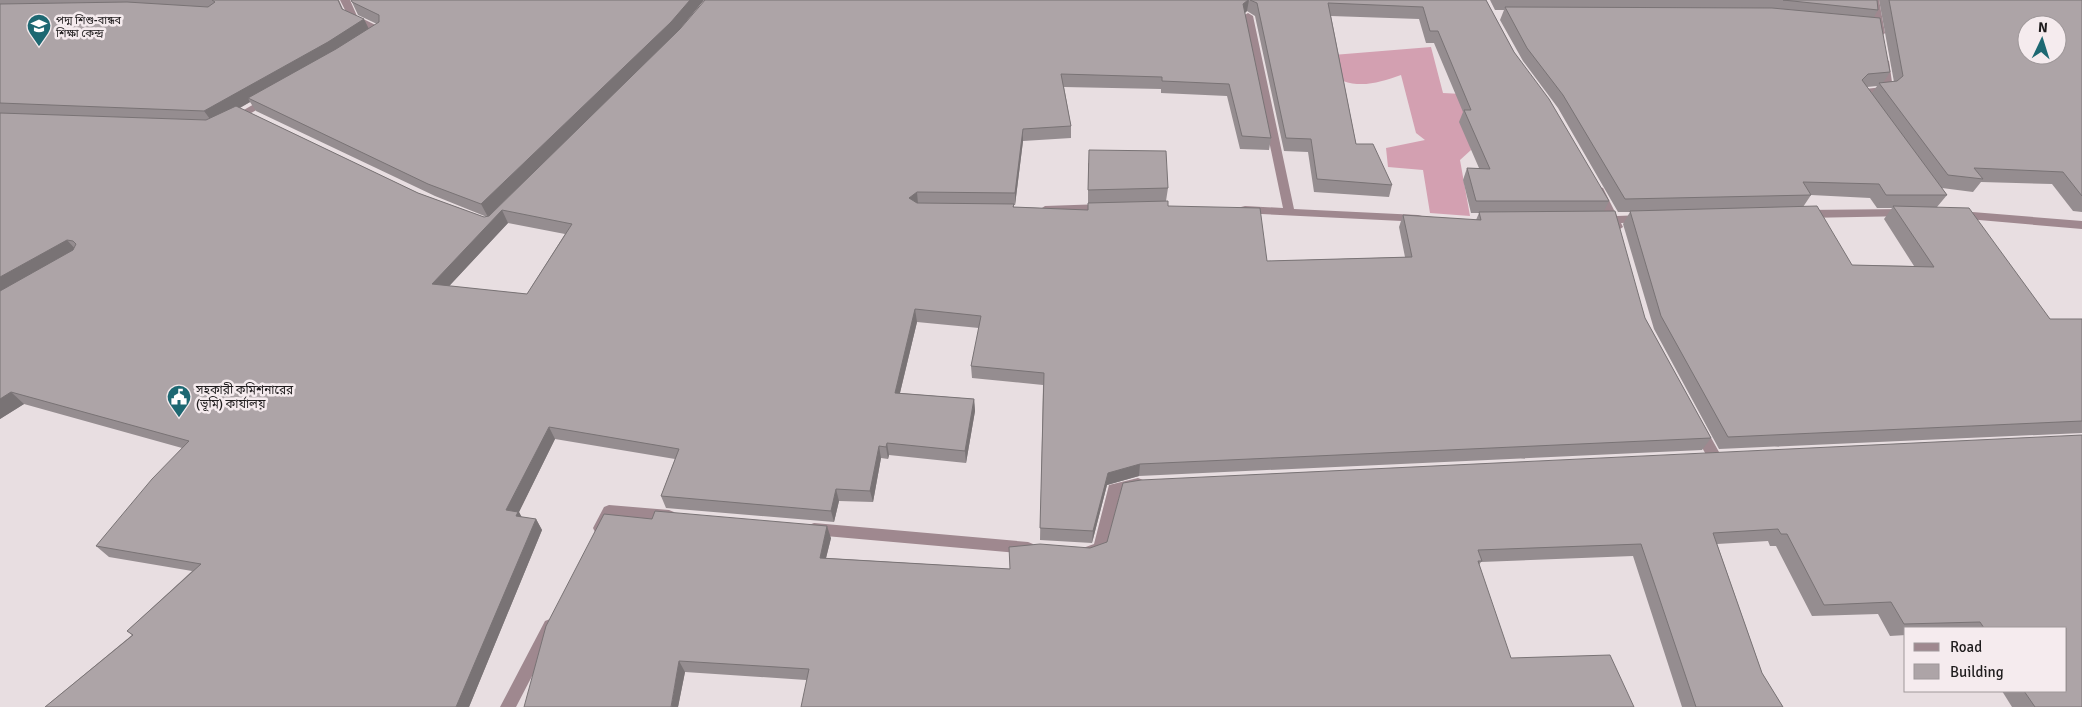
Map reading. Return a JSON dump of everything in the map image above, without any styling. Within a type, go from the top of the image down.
[{"type":"street","points":[[345,0],[353,18],[381,31],[367,40]]},
{"type":"street","points":[[1871,108],[1860,92],[1888,89],[1882,49],[1875,27],[1874,0]]},
{"type":"street","points":[[1248,16],[1289,212]]},
{"type":"street","points":[[223,124],[249,114],[274,96]]},
{"type":"street","points":[[1591,178],[1615,220],[1620,238]]},
{"type":"street","points":[[1034,210],[1119,208]]},
{"type":"street","points":[[1232,210],[1432,219]]},
{"type":"street","points":[[1793,214],[1920,214]]},
{"type":"street","points":[[1950,214],[2082,225]]},
{"type":"street","points":[[1586,220],[1659,218]]},
{"type":"street","points":[[1691,414],[1718,456],[1694,457]]},
{"type":"street","points":[[1075,552],[1089,552],[1100,548],[1114,489],[1148,484]]},
{"type":"street","points":[[591,545],[608,511],[688,518]]},
{"type":"street","points":[[797,528],[1045,549]]},
{"type":"street","points":[[508,707],[556,613]]},
{"type":"shaded area","points":[[1431,47],[1443,93],[1462,94],[1471,150],[1460,160],[1470,216],[1430,213],[1423,170],[1388,167],[1386,148],[1425,140],[1416,133],[1401,75],[1365,84],[1343,81],[1333,55]]},
{"type":"building","points":[[212,0],[338,0],[342,9],[364,19],[328,42],[204,111],[0,103],[0,4],[127,2],[208,7],[215,2]]},
{"type":"building","points":[[351,0],[690,0],[671,22],[481,204],[428,184],[248,98],[336,49],[379,22],[379,15]]},
{"type":"building","points":[[705,0],[1248,0],[1243,4],[1271,138],[1242,136],[1229,84],[1162,81],[1162,77],[1061,74],[1071,126],[1023,129],[1015,193],[917,192],[909,198],[917,203],[1014,204],[1013,207],[1088,210],[1088,203],[1168,201],[1168,206],[1260,208],[1267,261],[1412,257],[1403,215],[1481,220],[1479,212],[1615,211],[1645,318],[1711,438],[1140,464],[1108,473],[1093,531],[1040,528],[1044,373],[971,366],[981,316],[915,309],[895,393],[974,399],[965,451],[887,443],[886,447],[879,446],[870,491],[836,489],[831,511],[661,496],[679,449],[549,427],[506,510],[518,512],[516,516],[536,519],[456,707],[45,707],[133,635],[127,631],[201,564],[96,546],[152,479],[189,441],[11,392],[0,399],[0,291],[73,250],[76,244],[73,241],[67,240],[0,277],[0,113],[206,120],[236,106],[418,193],[484,217],[489,216],[680,29]],"holes":[[[502,210],[572,224],[527,294],[432,284]]]},
{"type":"building","points":[[1250,0],[1486,0],[1514,52],[1549,99],[1609,201],[1476,201],[1467,168],[1490,169],[1464,110],[1471,110],[1438,31],[1430,31],[1423,7],[1328,3],[1356,144],[1373,144],[1392,185],[1317,179],[1311,139],[1286,138],[1257,3]]},
{"type":"building","points":[[1783,0],[1877,0],[1878,10]]},
{"type":"building","points":[[1889,0],[2082,0],[2082,196],[2063,172],[1974,168],[1983,179],[1948,175],[1879,83],[1897,81],[1903,76]]},
{"type":"building","points":[[1505,7],[1772,8],[1880,18],[1890,72],[1868,74],[1862,80],[1947,195],[1886,195],[1879,184],[1803,182],[1811,195],[1625,199],[1563,95],[1527,48]]},
{"type":"building","points":[[1089,150],[1166,151],[1168,188],[1088,190]]},
{"type":"building","points":[[1817,206],[1852,265],[1934,267],[1893,206],[1969,208],[2050,319],[2082,319],[2082,421],[1728,437],[1661,316],[1630,211]]},
{"type":"building","points":[[2082,435],[2082,707],[2035,707],[2025,692],[2067,692],[2067,627],[1983,627],[1980,622],[1904,624],[1891,602],[1824,605],[1787,534],[1781,534],[1778,529],[1713,533],[1762,673],[1783,707],[1696,707],[1641,544],[1478,550],[1482,561],[1478,561],[1511,658],[1610,655],[1634,707],[801,707],[809,669],[679,661],[671,707],[524,707],[546,626],[604,514],[652,519],[655,511],[827,526],[820,558],[1010,569],[1009,547],[1040,544],[1090,548],[1107,542],[1123,483],[1141,480]]},
{"type":"place","name":"পদ্ম শিশু-বান্ধব শিক্ষা কেন্দ্র","points":[[39,47]]},
{"type":"place","name":"সহকারী কমিশনারের (ভূমি) কার্যালয়","points":[[179,418]]}]
